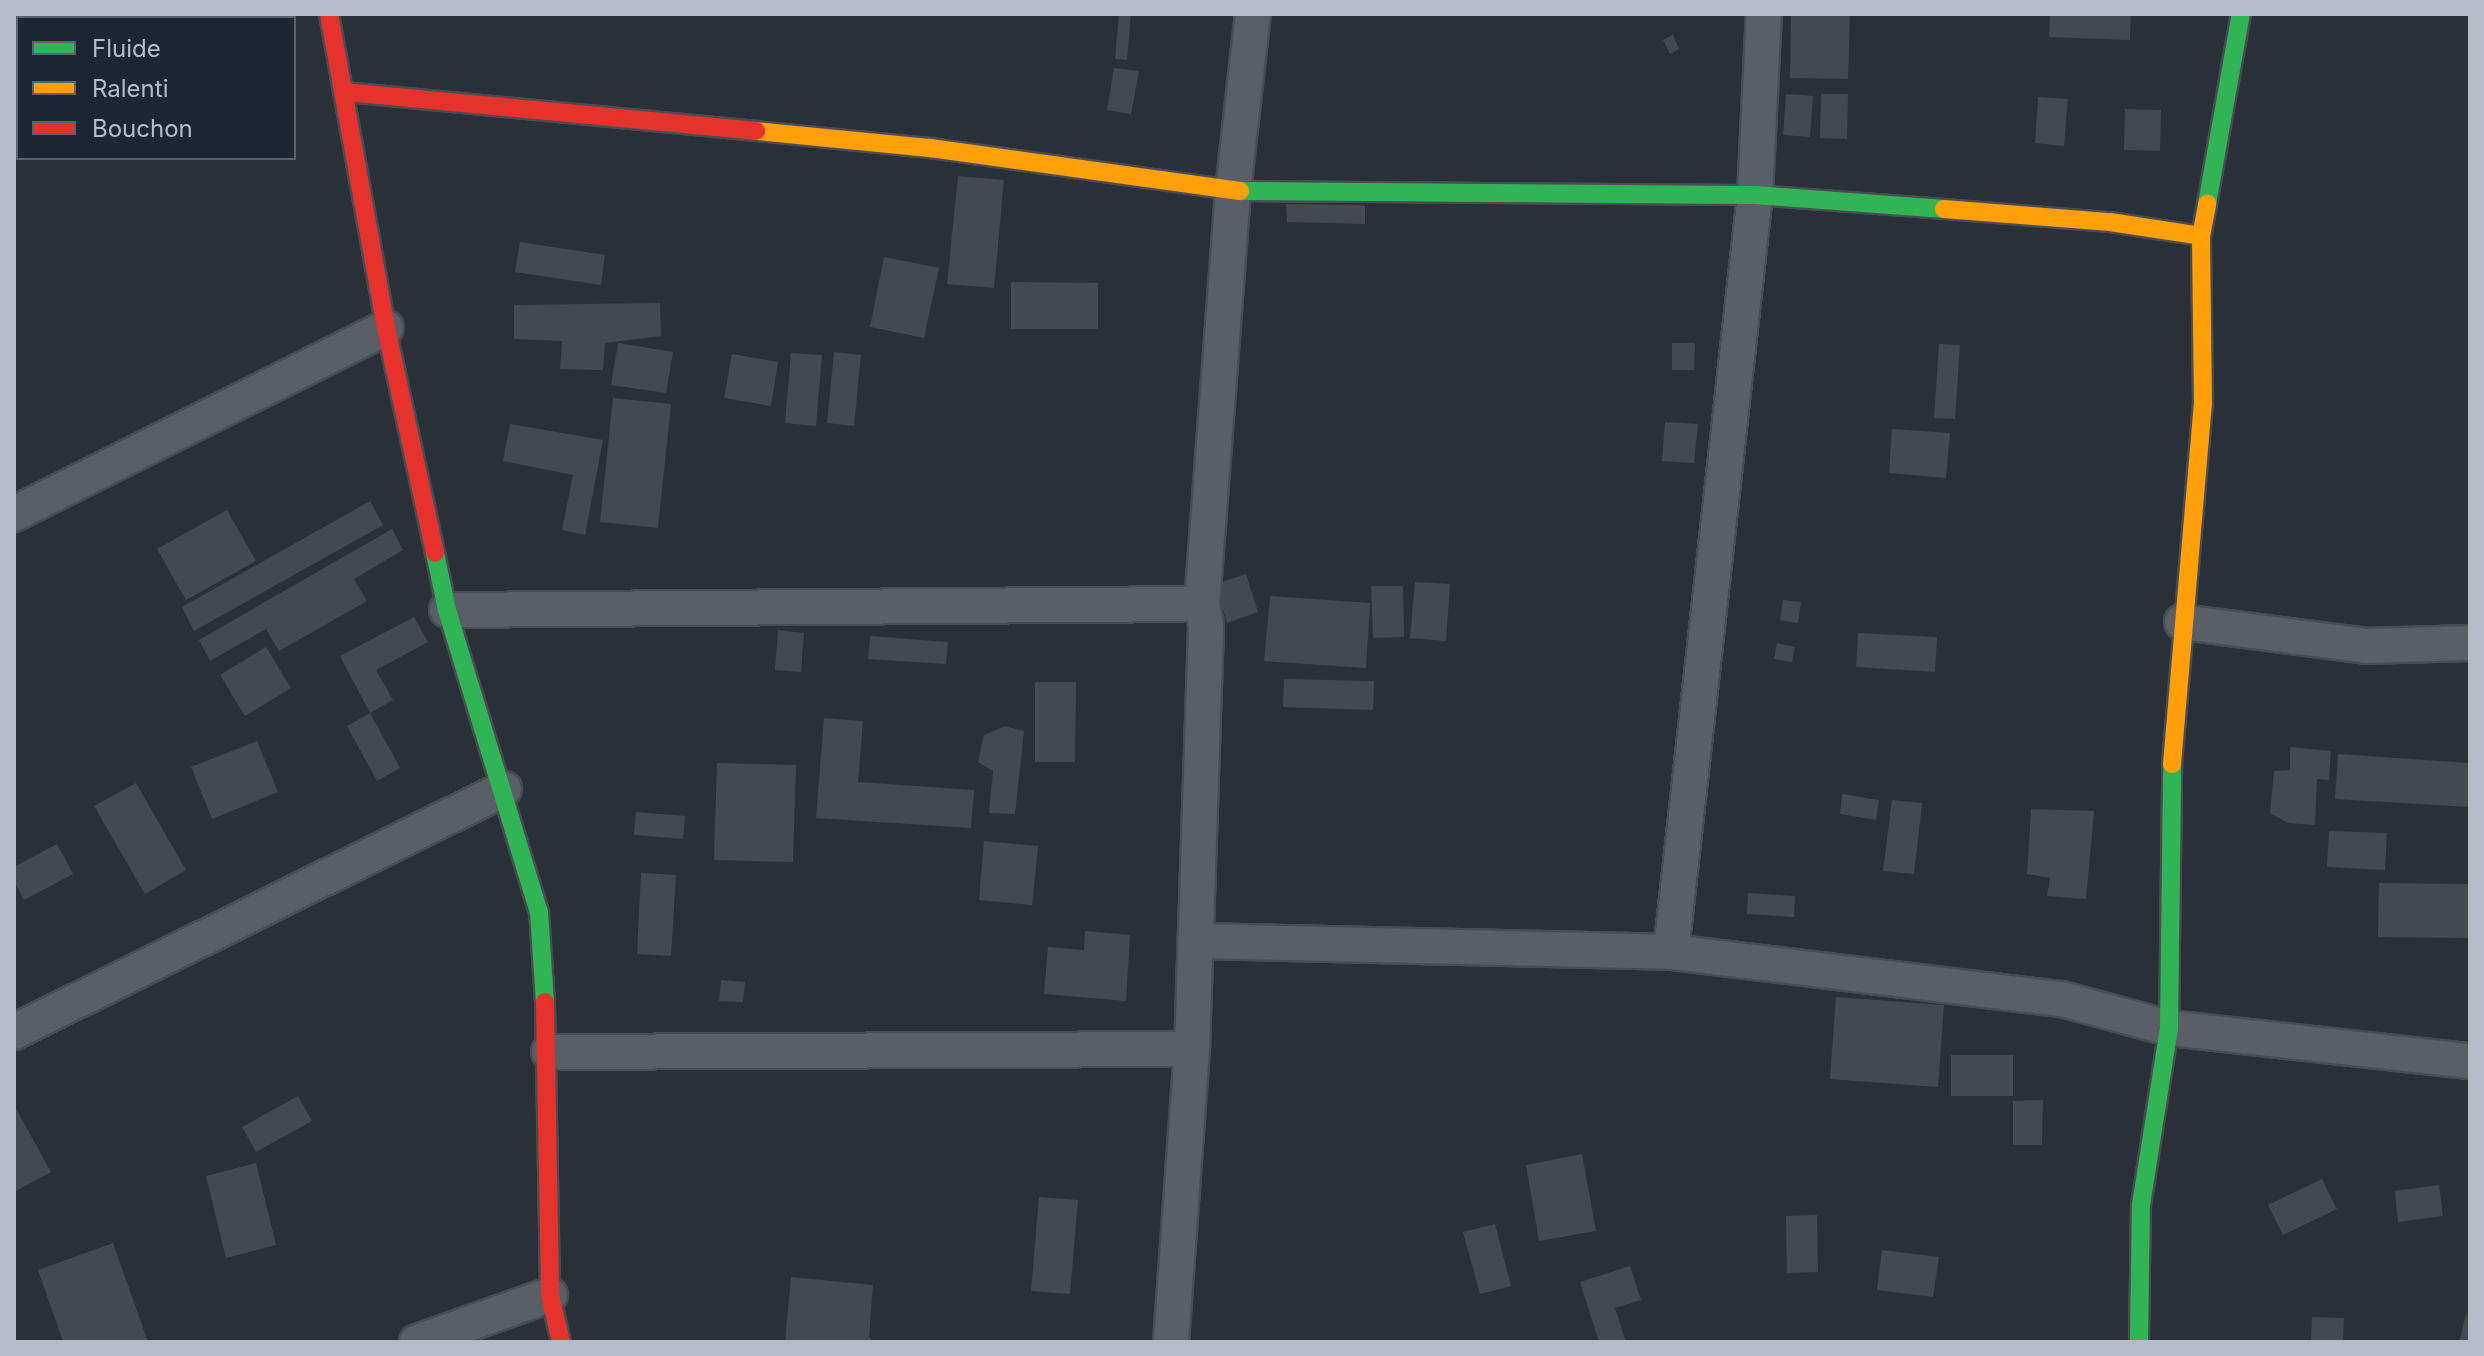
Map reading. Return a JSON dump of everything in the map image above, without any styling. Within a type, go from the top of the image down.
[{"type":"street","points":[[329,14],[386,328],[447,610],[539,912],[549,1052],[550,1295],[561,1342]]},
{"type":"street","points":[[1171,1342],[1192,1049],[1206,625],[1202,604],[1233,191],[1253,14]]},
{"type":"street","points":[[1671,952],[1755,195],[1764,14]]},
{"type":"street","points":[[2139,1342],[2141,1205],[2155,1091],[2169,1028],[2168,817],[2182,622],[2203,404],[2201,236],[2241,14]]},
{"type":"street","points":[[345,92],[930,148],[1233,191],[1755,195],[2110,222],[2201,236]]},
{"type":"street","points":[[14,514],[386,328]]},
{"type":"street","points":[[447,610],[1202,604]]},
{"type":"street","points":[[2182,622],[2366,646],[2470,643]]},
{"type":"street","points":[[14,1032],[504,789]]},
{"type":"street","points":[[1195,941],[1671,952],[2062,999],[2169,1028],[2470,1061]]},
{"type":"street","points":[[549,1052],[1192,1049]]},
{"type":"street","points":[[417,1342],[550,1295]]},
{"type":"building","points":[[1119,14],[1131,14],[1127,60],[1115,59]]},
{"type":"building","points":[[1791,14],[1850,14],[1848,79],[1790,78]]},
{"type":"building","points":[[2050,14],[2131,14],[2130,40],[2049,37]]},
{"type":"building","points":[[1673,35],[1679,49],[1670,54],[1663,40]]},
{"type":"building","points":[[1114,68],[1139,71],[1131,114],[1107,110]]},
{"type":"building","points":[[1786,94],[1813,96],[1810,137],[1783,135]]},
{"type":"building","points":[[1821,94],[1848,94],[1847,139],[1820,138]]},
{"type":"building","points":[[2038,97],[2068,99],[2064,146],[2035,143]]},
{"type":"building","points":[[2125,109],[2161,110],[2160,151],[2124,150]]},
{"type":"building","points":[[958,176],[1004,180],[994,288],[947,284]]},
{"type":"building","points":[[1286,204],[1365,205],[1365,224],[1287,222]]},
{"type":"building","points":[[520,242],[605,255],[601,285],[515,272]]},
{"type":"building","points":[[884,257],[939,268],[924,338],[870,327]]},
{"type":"building","points":[[1011,282],[1098,283],[1098,329],[1011,329]]},
{"type":"building","points":[[660,303],[661,336],[605,343],[603,370],[560,369],[562,341],[514,339],[514,305]]},
{"type":"building","points":[[618,343],[673,352],[666,393],[611,385]]},
{"type":"building","points":[[1672,343],[1695,343],[1694,370],[1672,370]]},
{"type":"building","points":[[1939,344],[1960,345],[1955,419],[1934,418]]},
{"type":"building","points":[[834,352],[861,355],[854,426],[827,423]]},
{"type":"building","points":[[791,353],[822,355],[816,426],[785,423]]},
{"type":"building","points":[[732,354],[778,362],[771,406],[724,398]]},
{"type":"building","points":[[613,398],[671,404],[658,528],[600,522]]},
{"type":"building","points":[[1665,422],[1698,424],[1694,463],[1662,461]]},
{"type":"building","points":[[510,424],[603,440],[585,535],[562,530],[573,475],[503,461]]},
{"type":"building","points":[[1892,429],[1950,433],[1946,478],[1889,473]]},
{"type":"building","points":[[370,501],[383,525],[194,631],[182,607]]},
{"type":"building","points":[[227,510],[256,561],[186,600],[157,549]]},
{"type":"building","points":[[392,529],[403,550],[354,579],[367,601],[279,651],[266,629],[210,661],[199,640]]},
{"type":"building","points":[[1246,574],[1258,612],[1227,623],[1215,584]]},
{"type":"building","points":[[1415,582],[1450,584],[1446,641],[1410,638]]},
{"type":"building","points":[[1371,586],[1403,586],[1404,637],[1373,638]]},
{"type":"building","points":[[1270,596],[1370,603],[1366,668],[1264,661]]},
{"type":"building","points":[[1783,600],[1801,602],[1798,623],[1780,620]]},
{"type":"building","points":[[414,617],[428,642],[376,670],[393,700],[370,713],[340,656]]},
{"type":"building","points":[[778,630],[804,633],[801,672],[775,670]]},
{"type":"building","points":[[1858,633],[1937,637],[1935,672],[1856,667]]},
{"type":"building","points":[[870,636],[948,642],[946,664],[868,659]]},
{"type":"building","points":[[1777,643],[1795,647],[1792,662],[1774,659]]},
{"type":"building","points":[[266,647],[291,688],[245,716],[220,675]]},
{"type":"building","points":[[1284,679],[1374,681],[1373,710],[1283,707]]},
{"type":"building","points":[[1035,682],[1076,682],[1075,762],[1035,762]]},
{"type":"building","points":[[370,713],[400,768],[377,781],[347,726]]},
{"type":"building","points":[[824,718],[863,721],[858,782],[974,790],[971,828],[816,818]]},
{"type":"building","points":[[1005,726],[1024,731],[1015,814],[989,813],[993,771],[978,762],[984,735]]},
{"type":"building","points":[[257,741],[278,792],[212,819],[191,767]]},
{"type":"building","points":[[2290,747],[2331,751],[2329,780],[2317,779],[2315,825],[2288,823],[2270,813],[2274,771],[2290,770]]},
{"type":"building","points":[[2338,754],[2470,763],[2470,807],[2335,799]]},
{"type":"building","points":[[717,763],[796,765],[793,862],[714,860]]},
{"type":"building","points":[[136,783],[186,870],[145,894],[94,806]]},
{"type":"building","points":[[1842,794],[1879,800],[1876,820],[1840,814]]},
{"type":"building","points":[[1892,800],[1922,803],[1914,874],[1883,871]]},
{"type":"building","points":[[2031,809],[2094,811],[2086,899],[2047,896],[2050,878],[2027,874]]},
{"type":"building","points":[[636,812],[685,816],[683,839],[634,835]]},
{"type":"building","points":[[2329,831],[2387,833],[2385,870],[2327,867]]},
{"type":"building","points":[[984,841],[1038,846],[1032,905],[979,900]]},
{"type":"building","points":[[57,844],[73,874],[24,900],[14,881],[14,867]]},
{"type":"building","points":[[641,873],[676,875],[671,956],[637,954]]},
{"type":"building","points":[[2379,883],[2470,884],[2470,938],[2378,937]]},
{"type":"building","points":[[1748,893],[1795,896],[1794,917],[1747,914]]},
{"type":"building","points":[[1085,931],[1130,935],[1126,1001],[1044,994],[1048,947],[1084,950]]},
{"type":"building","points":[[721,980],[745,982],[743,1002],[719,1001]]},
{"type":"building","points":[[1836,997],[1944,1005],[1938,1087],[1830,1079]]},
{"type":"building","points":[[1951,1055],[2013,1055],[2013,1096],[1951,1096]]},
{"type":"building","points":[[298,1096],[312,1121],[256,1152],[242,1127]]},
{"type":"building","points":[[2043,1100],[2042,1145],[2013,1145],[2013,1101]]},
{"type":"building","points":[[14,1105],[51,1172],[14,1192]]},
{"type":"building","points":[[1582,1154],[1596,1231],[1539,1241],[1526,1165]]},
{"type":"building","points":[[256,1163],[276,1245],[226,1258],[206,1176]]},
{"type":"building","points":[[2322,1179],[2337,1209],[2283,1235],[2268,1205]]},
{"type":"building","points":[[2439,1185],[2443,1216],[2398,1222],[2395,1191]]},
{"type":"building","points":[[1039,1197],[1078,1200],[1070,1294],[1031,1291]]},
{"type":"building","points":[[1817,1215],[1818,1272],[1787,1273],[1786,1216]]},
{"type":"building","points":[[1495,1224],[1511,1286],[1480,1294],[1463,1232]]},
{"type":"building","points":[[113,1243],[148,1342],[63,1342],[38,1270]]},
{"type":"building","points":[[1882,1250],[1939,1257],[1933,1297],[1877,1290]]},
{"type":"building","points":[[1630,1266],[1641,1300],[1615,1308],[1626,1342],[1599,1342],[1580,1282]]},
{"type":"building","points":[[791,1277],[873,1285],[869,1337],[874,1342],[785,1342]]},
{"type":"building","points":[[2467,1310],[2470,1342],[2459,1342]]},
{"type":"building","points":[[2312,1317],[2344,1318],[2343,1342],[2311,1342]]},
{"type":"traffic: fast","points":[[2207,204],[2241,14]]},
{"type":"traffic: fast","points":[[1240,191],[1755,195],[1944,209]]},
{"type":"traffic: fast","points":[[435,553],[447,610],[539,912],[545,1002]]},
{"type":"traffic: fast","points":[[2139,1342],[2141,1205],[2169,1028],[2172,764]]},
{"type":"traffic: slow","points":[[756,131],[930,148],[1240,191]]},
{"type":"traffic: slow","points":[[2172,764],[2203,404],[2201,236],[2207,204]]},
{"type":"traffic: slow","points":[[1944,209],[2110,222],[2201,236]]},
{"type":"traffic: jam","points":[[329,14],[386,328],[435,553]]},
{"type":"traffic: jam","points":[[345,92],[756,131]]},
{"type":"traffic: jam","points":[[545,1002],[550,1295],[561,1342]]}]
